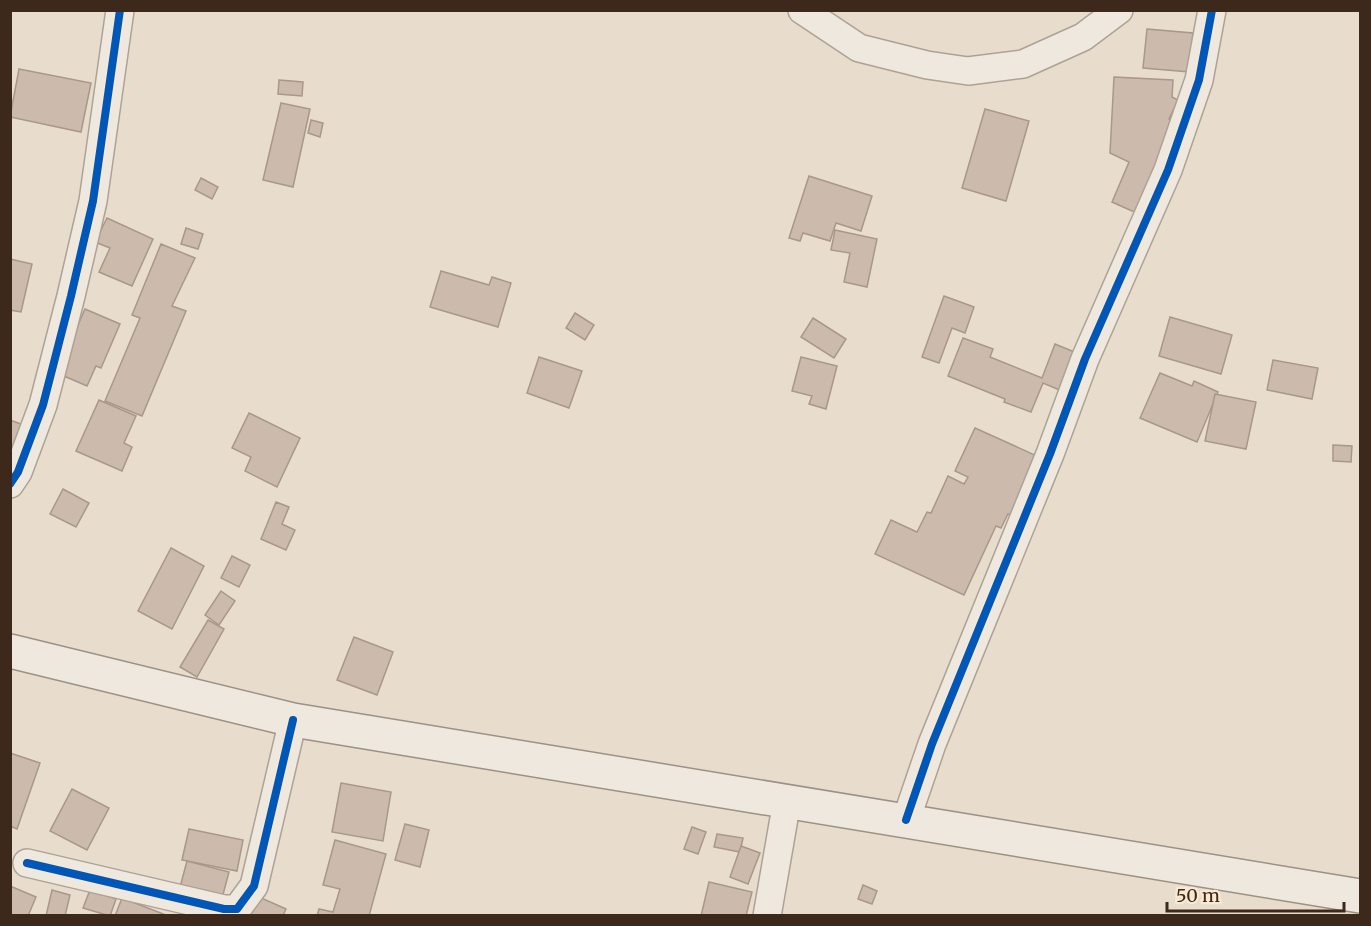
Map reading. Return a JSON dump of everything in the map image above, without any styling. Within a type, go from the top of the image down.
[{"type":"main road","points":[[10,651],[293,720],[1360,896]]},
{"type":"street","points":[[10,484],[18,472],[43,405],[93,201],[120,10]]},
{"type":"street","points":[[802,10],[859,48],[927,66],[968,71],[1023,64],[1083,37],[1119,10]]},
{"type":"street","points":[[906,820],[932,744],[1050,454],[1085,359],[1168,170],[1199,80],[1212,10]]},
{"type":"street","points":[[27,863],[224,909],[237,909],[254,886],[293,720]]},
{"type":"street","points":[[767,915],[787,801]]},
{"type":"building","points":[[1147,29],[1193,33],[1189,72],[1143,68]]},
{"type":"building","points":[[19,69],[91,83],[81,132],[10,117]]},
{"type":"building","points":[[1114,77],[1173,80],[1172,97],[1178,100],[1169,119],[1175,122],[1148,212],[1132,211],[1112,202],[1129,162],[1110,153]]},
{"type":"building","points":[[279,80],[303,82],[302,96],[278,94]]},
{"type":"building","points":[[281,103],[310,109],[293,187],[263,180]]},
{"type":"building","points":[[985,109],[1029,121],[1006,201],[962,188]]},
{"type":"building","points":[[311,120],[323,123],[320,137],[308,133]]},
{"type":"building","points":[[809,176],[872,196],[861,231],[836,223],[830,241],[803,233],[800,241],[789,238]]},
{"type":"building","points":[[201,178],[218,187],[212,199],[195,190]]},
{"type":"building","points":[[107,218],[153,239],[132,286],[99,272],[110,248],[95,242]]},
{"type":"building","points":[[186,228],[203,234],[198,249],[181,244]]},
{"type":"building","points":[[835,230],[877,239],[867,287],[844,282],[850,253],[831,250]]},
{"type":"building","points":[[161,244],[195,258],[172,306],[186,311],[142,416],[105,401],[140,318],[132,315]]},
{"type":"building","points":[[10,259],[32,264],[21,312],[10,310]]},
{"type":"building","points":[[441,271],[489,285],[492,277],[511,283],[498,327],[430,307]]},
{"type":"building","points":[[944,296],[974,307],[965,333],[952,328],[939,363],[922,357]]},
{"type":"building","points":[[85,309],[120,324],[101,368],[96,366],[87,386],[57,373]]},
{"type":"building","points":[[575,313],[594,325],[585,340],[566,328]]},
{"type":"building","points":[[1170,317],[1232,335],[1221,374],[1159,356]]},
{"type":"building","points":[[813,318],[846,339],[834,358],[801,337]]},
{"type":"building","points":[[963,338],[993,349],[990,357],[1042,378],[1055,344],[1084,356],[1069,394],[1043,383],[1031,412],[948,376]]},
{"type":"building","points":[[539,357],[582,371],[569,408],[527,393]]},
{"type":"building","points":[[801,357],[837,366],[826,409],[809,404],[812,396],[792,391]]},
{"type":"building","points":[[1273,360],[1318,368],[1312,399],[1267,390]]},
{"type":"building","points":[[1160,373],[1192,386],[1194,381],[1218,392],[1197,442],[1140,418]]},
{"type":"building","points":[[1215,394],[1256,402],[1246,449],[1205,441]]},
{"type":"building","points":[[99,400],[136,416],[124,443],[132,447],[122,471],[76,451]]},
{"type":"building","points":[[249,413],[300,438],[277,487],[245,471],[251,457],[232,448]]},
{"type":"building","points":[[10,420],[29,427],[10,476]]},
{"type":"building","points":[[975,428],[1037,456],[1010,515],[1008,514],[1001,528],[996,526],[964,595],[875,554],[891,520],[917,532],[927,512],[931,513],[948,476],[964,484],[968,477],[955,471]]},
{"type":"building","points":[[1333,445],[1352,446],[1351,462],[1333,461]]},
{"type":"building","points":[[63,489],[89,503],[76,527],[50,514]]},
{"type":"building","points":[[276,502],[289,507],[282,524],[295,530],[286,550],[261,539]]},
{"type":"building","points":[[171,548],[204,566],[172,629],[138,611]]},
{"type":"building","points":[[232,556],[250,565],[239,587],[221,578]]},
{"type":"building","points":[[221,591],[235,601],[219,625],[205,615]]},
{"type":"building","points":[[208,620],[224,629],[197,677],[180,667]]},
{"type":"building","points":[[354,637],[393,652],[377,695],[337,680]]},
{"type":"building","points":[[10,753],[40,763],[17,829],[10,826]]},
{"type":"building","points":[[341,783],[391,792],[383,841],[332,832]]},
{"type":"building","points":[[72,789],[109,808],[87,850],[50,831]]},
{"type":"building","points":[[405,824],[429,830],[420,867],[395,860]]},
{"type":"building","points":[[692,827],[706,832],[698,854],[684,849]]},
{"type":"building","points":[[189,829],[243,840],[237,871],[182,860]]},
{"type":"building","points":[[717,834],[743,838],[740,852],[714,847]]},
{"type":"building","points":[[335,840],[386,854],[369,916],[317,916],[319,909],[333,912],[340,889],[323,885]]},
{"type":"building","points":[[741,846],[760,853],[748,884],[730,877]]},
{"type":"building","points":[[187,861],[229,872],[221,902],[179,891]]},
{"type":"building","points":[[709,882],[752,892],[746,916],[701,916]]},
{"type":"building","points":[[863,885],[877,891],[872,904],[858,899]]},
{"type":"building","points":[[10,886],[36,897],[28,916],[10,916]]},
{"type":"building","points":[[52,890],[70,895],[65,916],[46,916]]},
{"type":"building","points":[[90,890],[116,899],[110,916],[83,908]]},
{"type":"building","points":[[250,893],[286,909],[283,916],[240,916]]},
{"type":"building","points":[[122,898],[166,915],[166,916],[115,916]]},
{"type":"cycle path","points":[[10,484],[18,472],[43,405],[71,296],[93,201],[120,10]]},
{"type":"cycle path","points":[[906,820],[932,744],[1050,454],[1085,359],[1168,170],[1199,80],[1212,10]]},
{"type":"cycle path","points":[[27,863],[224,909],[237,909],[254,886],[293,720]]}]
